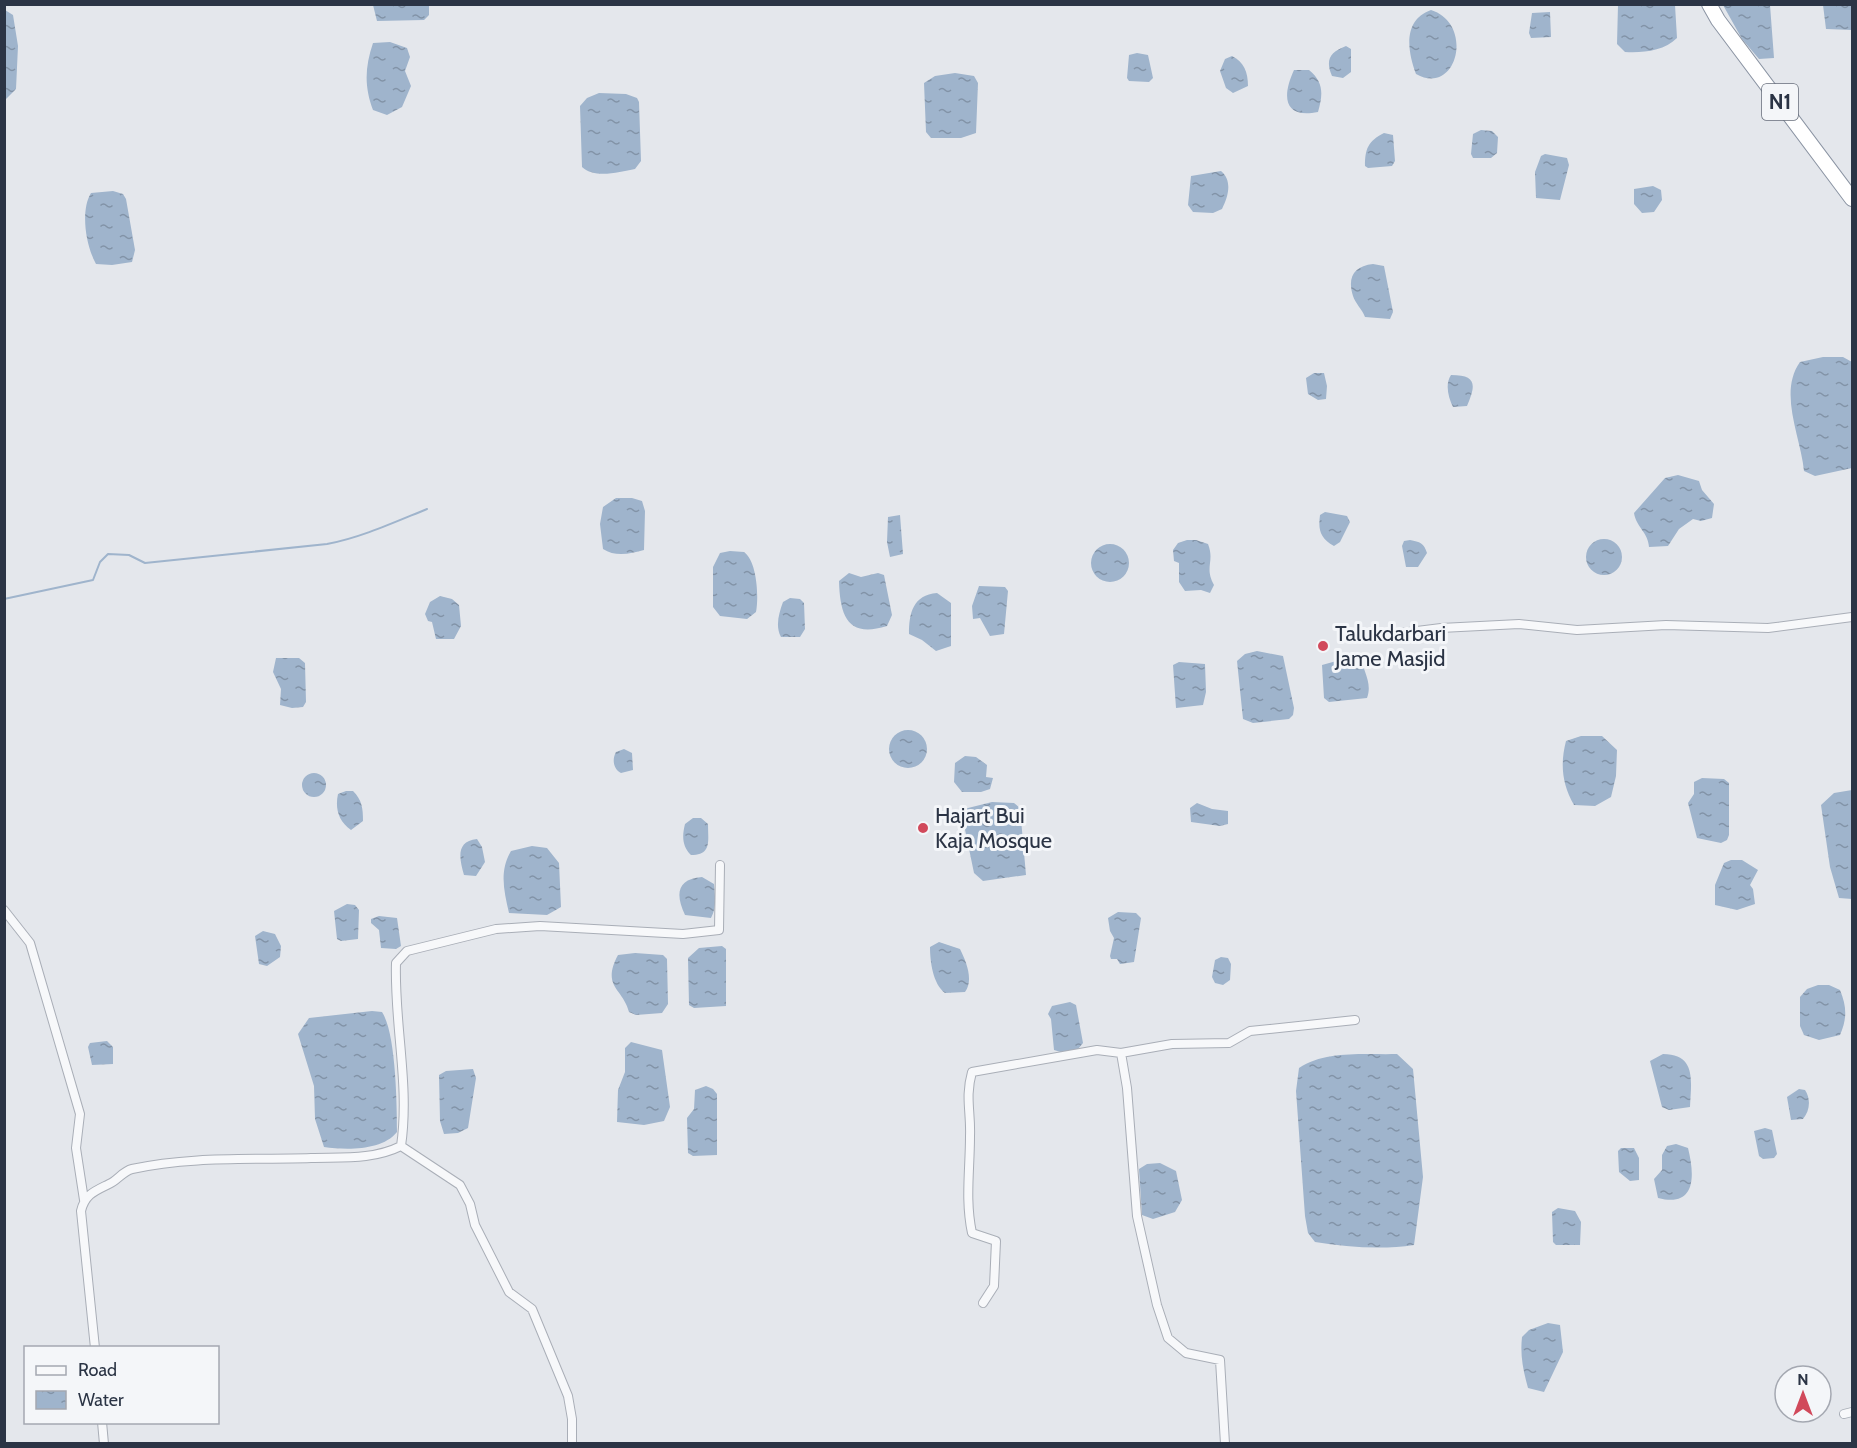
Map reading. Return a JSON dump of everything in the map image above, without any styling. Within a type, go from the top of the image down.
[{"type":"highway","name":"N1","points":[[1709,4],[1718,20],[1852,199]]},
{"type":"street","points":[[1377,636],[1441,628],[1519,624],[1577,630],[1666,625],[1768,628],[1852,617]]},
{"type":"street","points":[[401,1146],[405,1122],[404,1088],[395,994],[396,963],[407,951],[496,929],[540,926],[683,934],[719,930],[720,866]]},
{"type":"street","points":[[4,910],[30,943],[80,1114],[76,1148],[84,1200],[81,1211],[95,1346]]},
{"type":"street","points":[[983,1303],[994,1286],[996,1241],[972,1233],[967,1207],[970,1134],[966,1091],[972,1072],[1097,1050],[1120,1053],[1172,1044],[1229,1043],[1250,1031],[1355,1020]]},
{"type":"street","points":[[1120,1053],[1127,1088],[1137,1216],[1157,1305],[1168,1338],[1186,1353],[1220,1360],[1225,1443]]},
{"type":"street","points":[[84,1200],[96,1190],[111,1184],[129,1169],[208,1159],[252,1161],[367,1157],[387,1153],[401,1146]]},
{"type":"street","points":[[401,1146],[460,1185],[470,1204],[475,1225],[509,1292],[532,1309],[568,1396],[572,1419],[572,1443]]},
{"type":"street","points":[[102,1424],[104,1443]]},
{"type":"water","points":[[373,5],[429,5],[429,15],[424,20],[377,21]]},
{"type":"water","points":[[1618,5],[1675,5],[1677,38],[1666,46],[1653,50],[1625,52],[1617,44]]},
{"type":"water","points":[[1723,5],[1770,5],[1774,58],[1759,59],[1742,39]]},
{"type":"water","points":[[1823,5],[1852,5],[1852,30],[1826,29]]},
{"type":"water","points":[[5,10],[13,15],[18,46],[16,89],[5,100]]},
{"type":"water","points":[[1431,10],[1445,18],[1453,29],[1456,42],[1455,56],[1450,68],[1442,76],[1430,78],[1416,74],[1409,46],[1412,28],[1416,21]]},
{"type":"water","points":[[1550,12],[1551,37],[1531,38],[1529,33],[1532,13]]},
{"type":"water","points":[[390,42],[407,48],[410,57],[405,71],[411,86],[402,107],[387,115],[373,110],[368,93],[367,76],[368,60],[373,43]]},
{"type":"water","points":[[1346,46],[1351,49],[1351,72],[1343,78],[1332,76],[1329,65],[1330,57]]},
{"type":"water","points":[[1137,53],[1148,55],[1153,78],[1149,82],[1129,81],[1127,78],[1129,55]]},
{"type":"water","points":[[1232,56],[1240,61],[1244,68],[1248,86],[1233,93],[1226,88],[1220,71],[1225,59]]},
{"type":"water","points":[[1294,70],[1309,70],[1320,84],[1321,100],[1318,112],[1298,112],[1288,103],[1288,89]]},
{"type":"water","points":[[955,73],[974,76],[978,83],[976,133],[961,138],[931,138],[926,132],[924,83],[935,76]]},
{"type":"water","points":[[599,93],[626,94],[637,98],[639,102],[641,161],[635,169],[600,174],[587,171],[582,167],[580,106],[587,98]]},
{"type":"water","points":[[1481,130],[1492,131],[1498,137],[1497,153],[1491,158],[1473,158],[1471,154],[1473,134]]},
{"type":"water","points":[[1384,133],[1393,135],[1395,161],[1392,166],[1368,168],[1365,166],[1368,146]]},
{"type":"water","points":[[1545,154],[1567,158],[1569,165],[1560,200],[1536,198],[1535,172],[1541,156]]},
{"type":"water","points":[[1221,171],[1228,184],[1222,209],[1213,213],[1193,212],[1188,205],[1191,176]]},
{"type":"water","points":[[1653,186],[1661,190],[1662,200],[1654,212],[1642,213],[1634,204],[1634,189]]},
{"type":"water","points":[[113,191],[123,194],[126,199],[135,250],[132,262],[112,265],[96,264],[89,248],[86,228],[88,200],[91,193]]},
{"type":"water","points":[[1373,264],[1384,266],[1393,312],[1390,319],[1365,317],[1353,296],[1351,283],[1354,274],[1361,267]]},
{"type":"water","points":[[1823,357],[1843,357],[1852,362],[1852,468],[1815,476],[1804,471],[1793,415],[1791,387],[1800,362]]},
{"type":"water","points":[[1314,373],[1324,373],[1327,386],[1326,399],[1318,400],[1308,394],[1306,378]]},
{"type":"water","points":[[1451,375],[1460,375],[1470,379],[1473,387],[1467,406],[1453,407],[1448,391]]},
{"type":"water","points":[[1678,475],[1699,481],[1702,490],[1714,504],[1712,518],[1701,521],[1693,519],[1679,529],[1668,546],[1649,547],[1647,537],[1634,513],[1665,478]]},
{"type":"water","points":[[616,498],[632,498],[642,501],[645,511],[644,550],[618,554],[603,549],[600,524],[603,507]]},
{"type":"water","points":[[1325,512],[1347,516],[1350,522],[1340,542],[1334,546],[1323,537],[1320,529],[1320,515]]},
{"type":"water","points":[[900,515],[903,554],[890,557],[887,542],[888,517]]},
{"type":"water","points":[[1604,539],[1617,544],[1622,557],[1617,570],[1604,575],[1591,570],[1586,557],[1591,544]]},
{"type":"water","points":[[1187,540],[1208,544],[1210,574],[1214,585],[1210,593],[1201,590],[1185,591],[1179,582],[1179,563],[1174,561],[1173,550],[1178,543]]},
{"type":"water","points":[[1410,540],[1421,544],[1427,553],[1418,567],[1406,567],[1402,546],[1404,541]]},
{"type":"water","points":[[1110,544],[1123,550],[1129,563],[1123,576],[1110,582],[1097,576],[1091,563],[1097,550]]},
{"type":"water","points":[[744,552],[752,563],[754,571],[757,589],[756,612],[747,619],[720,616],[713,607],[713,567],[720,553]]},
{"type":"water","points":[[849,573],[861,577],[878,573],[884,575],[892,615],[887,626],[863,629],[849,622],[841,605],[839,581]]},
{"type":"water","points":[[979,586],[1005,587],[1008,591],[1004,634],[990,636],[980,618],[973,619],[972,606]]},
{"type":"water","points":[[937,593],[951,603],[951,646],[936,651],[922,640],[909,634],[914,606],[922,597]]},
{"type":"water","points":[[440,596],[452,599],[459,605],[461,626],[454,639],[436,639],[432,622],[428,621],[425,614],[430,602]]},
{"type":"water","points":[[790,598],[800,599],[804,603],[805,629],[800,637],[781,637],[779,633],[780,611],[783,602]]},
{"type":"water","points":[[1257,651],[1283,656],[1294,708],[1293,715],[1289,719],[1253,723],[1243,719],[1237,661],[1245,654]]},
{"type":"water","points":[[1361,656],[1368,681],[1367,698],[1329,702],[1324,698],[1322,665]]},
{"type":"water","points":[[276,658],[299,658],[305,663],[306,702],[303,707],[292,708],[280,705],[281,689],[273,672]]},
{"type":"water","points":[[1179,662],[1205,664],[1206,692],[1203,705],[1176,708],[1173,665]]},
{"type":"water","points":[[908,730],[921,736],[927,749],[921,762],[908,768],[895,762],[889,749],[895,736]]},
{"type":"water","points":[[1581,736],[1602,736],[1617,750],[1616,776],[1611,797],[1595,806],[1574,805],[1565,782],[1563,758],[1566,741]]},
{"type":"water","points":[[624,749],[632,753],[633,770],[621,773],[614,764],[614,758],[616,752]]},
{"type":"water","points":[[965,756],[976,757],[987,765],[986,777],[993,778],[990,789],[981,792],[962,792],[954,782],[955,763]]},
{"type":"water","points":[[314,773],[319,774],[325,780],[325,790],[319,796],[314,797],[309,796],[303,790],[302,785],[303,780],[309,774]]},
{"type":"water","points":[[1702,778],[1724,779],[1729,783],[1729,835],[1727,840],[1721,843],[1697,838],[1688,803],[1694,794],[1694,782]]},
{"type":"water","points":[[1852,790],[1852,899],[1839,898],[1830,867],[1821,805],[1834,793]]},
{"type":"water","points":[[353,791],[362,808],[363,821],[351,830],[343,823],[337,809],[338,794]]},
{"type":"water","points":[[992,802],[1014,803],[1020,808],[1026,875],[983,881],[974,873],[962,815],[964,809]]},
{"type":"water","points":[[1197,803],[1212,809],[1228,811],[1228,824],[1220,826],[1191,822],[1190,808]]},
{"type":"water","points":[[693,818],[701,818],[708,824],[708,841],[703,853],[691,855],[684,844],[683,833],[685,824]]},
{"type":"water","points":[[477,839],[482,847],[485,862],[476,876],[464,875],[460,857],[462,847],[470,840]]},
{"type":"water","points":[[532,846],[547,848],[559,863],[561,907],[547,915],[509,913],[504,881],[507,859],[511,851]]},
{"type":"water","points":[[1731,860],[1742,860],[1758,870],[1750,885],[1753,889],[1755,904],[1737,910],[1715,905],[1715,885],[1724,863]]},
{"type":"water","points":[[702,877],[714,884],[715,906],[711,918],[685,915],[680,900],[679,894],[683,884],[694,878]]},
{"type":"water","points":[[347,904],[355,905],[359,910],[358,939],[341,941],[337,939],[334,911]]},
{"type":"water","points":[[1118,912],[1136,913],[1141,918],[1134,962],[1120,964],[1117,959],[1111,959],[1110,956],[1114,938],[1110,931],[1108,918]]},
{"type":"water","points":[[379,916],[397,918],[401,946],[396,949],[381,948],[379,930],[371,923],[371,919]]},
{"type":"water","points":[[263,931],[275,934],[281,946],[280,957],[267,966],[259,964],[255,936]]},
{"type":"water","points":[[939,942],[960,949],[969,976],[965,992],[945,993],[938,984],[932,966],[930,947]]},
{"type":"water","points":[[722,946],[726,949],[726,1006],[694,1008],[689,1005],[688,958],[699,948]]},
{"type":"water","points":[[635,953],[663,955],[667,959],[668,1004],[662,1013],[636,1015],[629,1012],[612,981],[613,966],[618,955]]},
{"type":"water","points":[[1221,957],[1228,958],[1231,964],[1230,980],[1223,985],[1215,983],[1212,977],[1215,960]]},
{"type":"water","points":[[1818,985],[1829,985],[1840,990],[1845,1013],[1840,1035],[1819,1040],[1804,1035],[1800,1026],[1800,997],[1807,989]]},
{"type":"water","points":[[1070,1002],[1076,1005],[1083,1043],[1078,1049],[1064,1053],[1054,1050],[1051,1019],[1048,1014],[1052,1006]]},
{"type":"water","points":[[372,1011],[382,1012],[390,1036],[395,1070],[397,1132],[382,1143],[373,1146],[353,1149],[324,1147],[315,1119],[314,1086],[298,1034],[309,1018]]},
{"type":"water","points":[[107,1041],[113,1047],[113,1064],[92,1065],[88,1047],[90,1043]]},
{"type":"water","points":[[631,1042],[662,1050],[670,1107],[664,1121],[644,1125],[617,1122],[618,1090],[625,1072],[625,1048]]},
{"type":"water","points":[[1397,1054],[1413,1069],[1423,1177],[1414,1245],[1364,1247],[1315,1242],[1308,1233],[1305,1216],[1296,1091],[1299,1068],[1321,1058],[1334,1056]]},
{"type":"water","points":[[1663,1054],[1674,1055],[1687,1064],[1691,1079],[1690,1107],[1669,1110],[1662,1107],[1650,1061]]},
{"type":"water","points":[[473,1069],[476,1078],[468,1128],[458,1133],[444,1134],[440,1121],[439,1075],[446,1071]]},
{"type":"water","points":[[706,1086],[717,1094],[717,1155],[693,1156],[688,1153],[687,1118],[694,1109],[695,1090]]},
{"type":"water","points":[[1799,1089],[1805,1090],[1807,1094],[1808,1109],[1803,1119],[1791,1120],[1787,1097]]},
{"type":"water","points":[[1765,1128],[1772,1130],[1777,1154],[1774,1158],[1763,1159],[1759,1156],[1754,1131]]},
{"type":"water","points":[[1676,1144],[1688,1148],[1692,1169],[1690,1187],[1680,1198],[1670,1200],[1658,1198],[1654,1179],[1662,1170],[1662,1155],[1667,1146]]},
{"type":"water","points":[[1621,1148],[1634,1148],[1639,1158],[1639,1180],[1630,1181],[1619,1172],[1618,1151]]},
{"type":"water","points":[[1160,1163],[1176,1171],[1182,1200],[1175,1212],[1153,1219],[1142,1215],[1139,1169],[1147,1164]]},
{"type":"water","points":[[1558,1208],[1575,1211],[1581,1222],[1580,1245],[1556,1245],[1553,1242],[1552,1212]]},
{"type":"water","points":[[1548,1323],[1560,1325],[1563,1352],[1544,1392],[1528,1388],[1522,1362],[1521,1344],[1522,1337],[1529,1330]]},
{"type":"waterway","points":[[4,599],[93,580],[100,562],[108,554],[129,555],[145,563],[327,544],[365,534],[427,509]]},
{"type":"place","name":"Talukdarbari Jame Masjid","points":[[1323,646]]},
{"type":"place","name":"Hajart Bui Kaja Mosque","points":[[923,828]]}]
